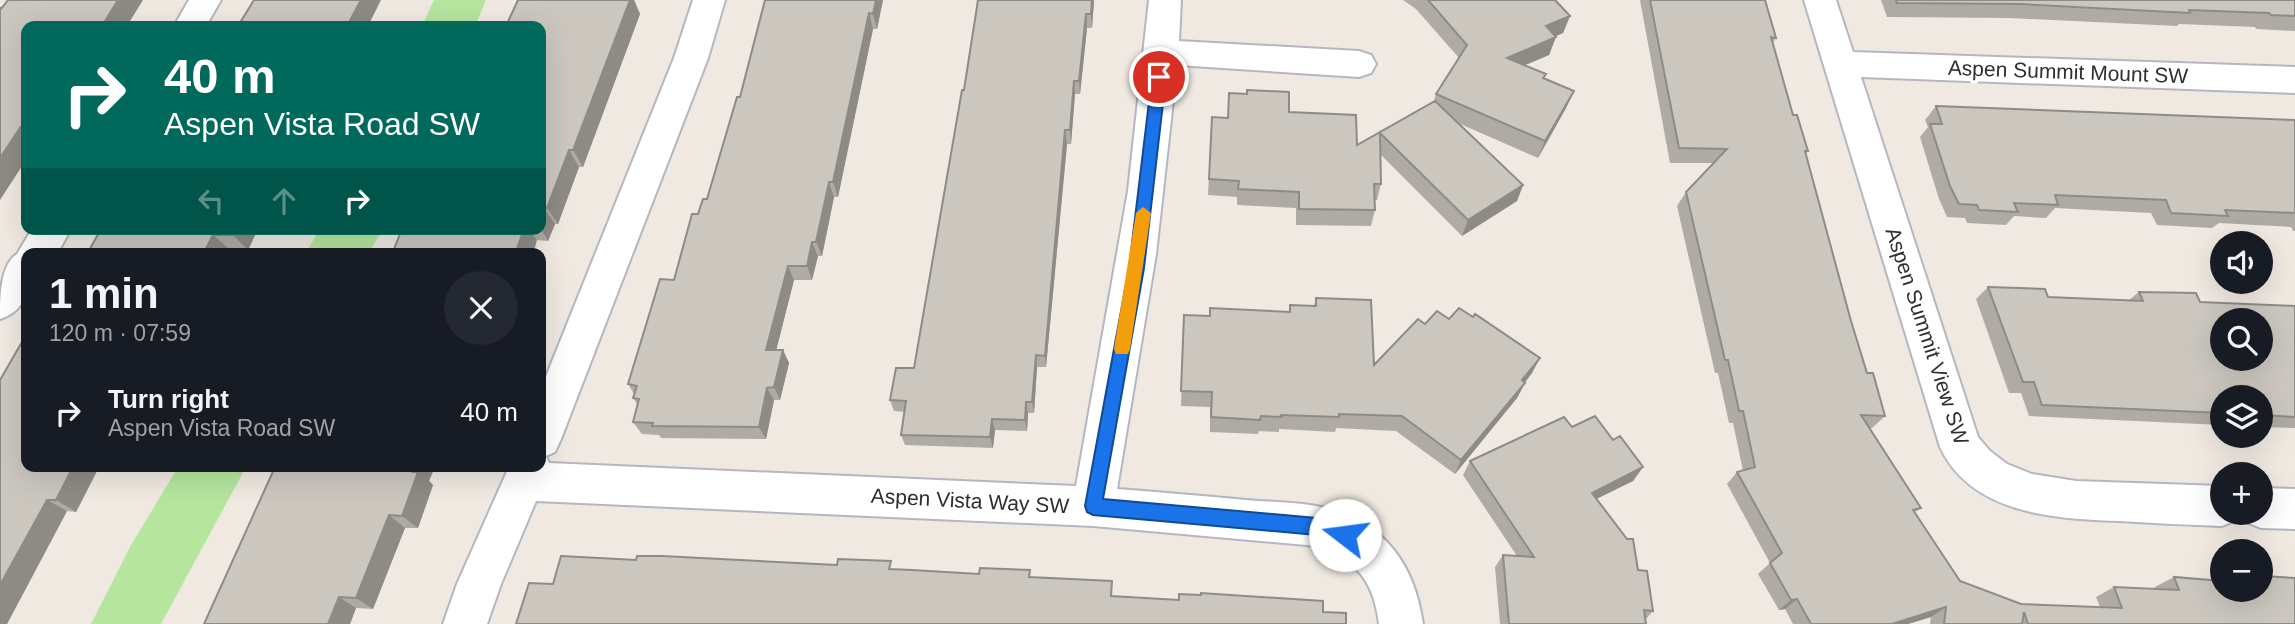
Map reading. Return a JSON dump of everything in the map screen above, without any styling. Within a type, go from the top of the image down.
[{"type":"street","points":[[193,21],[205,0]]},
{"type":"street","points":[[546,426],[691,58],[709,0]]},
{"type":"street","points":[[1093,506],[1136,268],[1162,52],[1165,0]]},
{"type":"street","name":"Aspen Summit View SW","points":[[1820,0],[1961,447],[1971,462],[2005,485],[2039,497],[2210,505]]},
{"type":"street","points":[[1162,52],[1359,64]]},
{"type":"street","name":"Aspen Summit Mount SW","points":[[1840,64],[2295,80]]},
{"type":"street","points":[[0,303],[21,274]]},
{"type":"street","name":"Aspen Vista Way SW","points":[[465,624],[527,474],[1093,506],[1317,526],[1345,535],[1382,564],[1394,581],[1401,624]]},
{"type":"street","points":[[2273,508],[2295,509]]},
{"type":"green space","points":[[434,0],[486,0],[477,21],[424,21]]},
{"type":"green space","points":[[316,235],[379,235],[372,248],[309,248]]},
{"type":"green space","points":[[175,472],[243,472],[161,624],[91,624],[130,547]]},
{"type":"building","points":[[8,0],[118,0],[105,21],[21,21],[21,126],[0,158],[0,8]]},
{"type":"building","points":[[254,0],[361,0],[350,21],[241,21]]},
{"type":"building","points":[[518,0],[630,0],[573,150],[569,150],[547,208],[546,21],[508,21]]},
{"type":"building","points":[[765,0],[876,0],[873,14],[869,13],[833,182],[829,182],[816,242],[812,242],[807,266],[788,266],[766,350],[783,350],[774,387],[767,388],[759,427],[652,426],[653,423],[633,422],[639,399],[633,398],[637,386],[628,384],[660,279],[674,280],[692,214],[698,214],[703,199],[707,199],[737,97],[740,97]]},
{"type":"building","points":[[978,0],[1092,0],[1091,14],[1086,14],[1079,81],[1074,81],[1070,130],[1065,130],[1045,356],[1036,355],[1032,402],[1026,402],[1025,420],[992,419],[990,437],[901,435],[906,401],[890,400],[896,368],[914,368]]},
{"type":"building","points":[[1428,0],[1555,0],[1570,16],[1546,26],[1556,37],[1507,58],[1546,74],[1543,78],[1574,91],[1545,141],[1436,94],[1467,45]]},
{"type":"building","points":[[1650,0],[1765,0],[1776,38],[1771,37],[1793,115],[1797,115],[1808,151],[1805,151],[1851,321],[1867,373],[1873,373],[1885,416],[1861,415],[1921,508],[1913,510],[1960,581],[2021,604],[2122,608],[2114,587],[2179,590],[2174,577],[2210,580],[2210,602],[2273,602],[2273,577],[2295,578],[2295,624],[2028,624],[2024,612],[2022,624],[1944,624],[1946,607],[1892,624],[1811,624],[1797,599],[1791,600],[1770,563],[1782,553],[1737,472],[1755,467],[1743,411],[1739,411],[1728,360],[1725,360],[1686,192],[1727,149],[1679,148]]},
{"type":"building","points":[[1896,0],[2295,0],[2295,16],[2020,4],[1897,3]]},
{"type":"building","points":[[1247,90],[1289,92],[1289,112],[1356,115],[1357,145],[1435,101],[1523,185],[1468,220],[1380,133],[1381,184],[1374,184],[1375,210],[1299,209],[1299,192],[1238,189],[1239,181],[1209,179],[1212,117],[1228,118],[1229,93],[1247,94]]},
{"type":"building","points":[[1936,106],[2295,120],[2295,213],[2225,210],[2228,216],[2171,213],[2166,200],[2055,195],[2058,205],[2014,203],[2018,212],[1979,210],[1977,205],[1959,204],[1950,186],[1930,124],[1942,124]]},
{"type":"building","points":[[98,235],[213,235],[206,248],[90,248]]},
{"type":"building","points":[[400,235],[522,235],[517,248],[394,248]]},
{"type":"building","points":[[1988,287],[2045,289],[2048,297],[2143,301],[2139,292],[2196,293],[2200,302],[2295,306],[2295,417],[2273,416],[2273,385],[2210,385],[2210,412],[2042,405],[2034,382],[2023,382]]},
{"type":"building","points":[[1316,298],[1371,300],[1374,365],[1418,319],[1425,324],[1437,311],[1449,319],[1459,308],[1473,317],[1475,314],[1540,358],[1522,380],[1525,383],[1461,460],[1402,416],[1281,415],[1282,417],[1261,416],[1260,420],[1211,417],[1212,392],[1181,391],[1184,315],[1210,316],[1210,308],[1290,312],[1290,305],[1316,306]]},
{"type":"building","points":[[21,344],[21,472],[70,472],[56,500],[47,500],[0,585],[0,380]]},
{"type":"building","points":[[1595,416],[1613,440],[1620,436],[1643,467],[1592,493],[1627,539],[1633,539],[1638,570],[1647,571],[1653,611],[1644,610],[1646,624],[1509,624],[1503,555],[1534,557],[1470,461],[1564,417],[1572,427]]},
{"type":"building","points":[[273,472],[418,472],[402,516],[389,515],[356,598],[339,597],[328,624],[204,624]]},
{"type":"building","points":[[561,556],[636,560],[637,556],[662,556],[837,565],[838,559],[891,561],[889,569],[979,574],[980,568],[1030,570],[1029,577],[1112,581],[1111,596],[1179,600],[1179,594],[1201,593],[1323,601],[1323,612],[1346,613],[1346,624],[516,624],[529,583],[553,584]]},
{"type":"slow traffic","points":[[1122,349],[1143,213]]},
{"type":"route","points":[[1159,77],[1136,268],[1093,506],[1317,526],[1345,535]]}]
